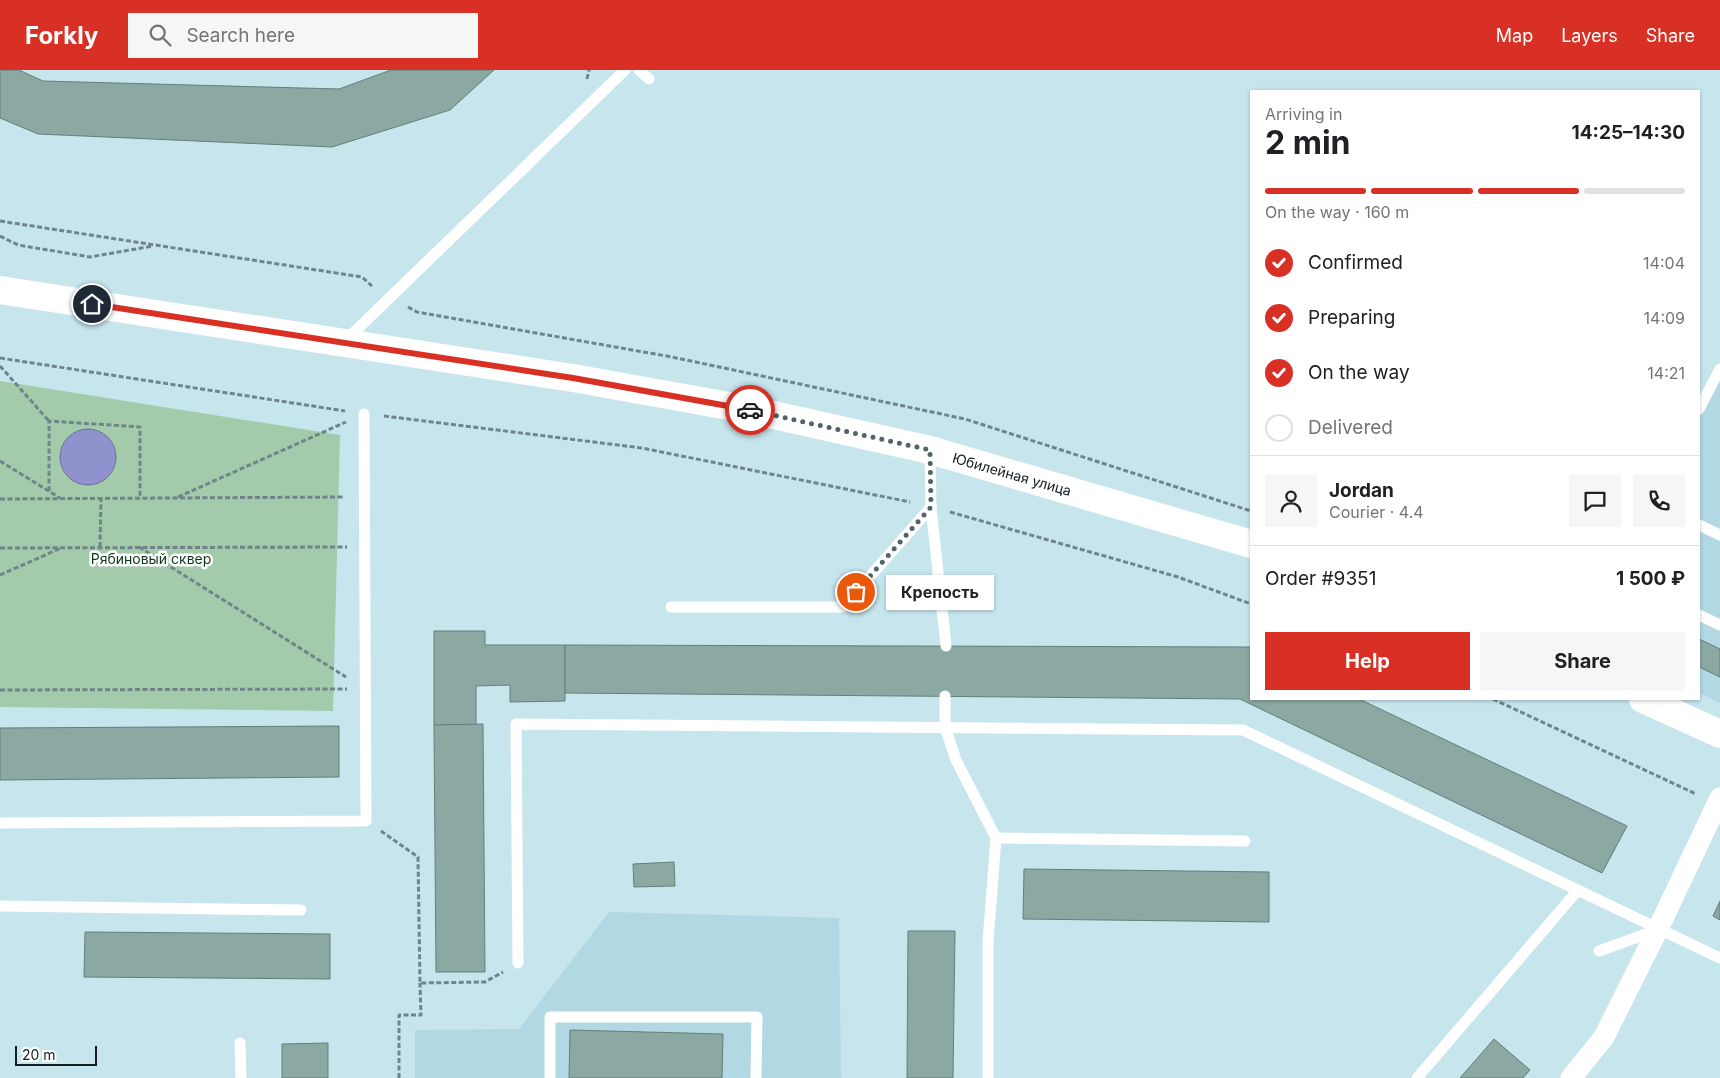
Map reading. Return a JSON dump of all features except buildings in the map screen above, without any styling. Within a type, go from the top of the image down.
[{"type":"main road","name":"Юбилейная улица","points":[[0,290],[573,378],[751,410],[930,450],[1250,544]]},
{"type":"main road","points":[[1645,700],[1720,734]]},
{"type":"street","points":[[1571,1078],[1604,1037],[1719,801]]},
{"type":"lane","points":[[343,343],[626,70]]},
{"type":"lane","points":[[639,70],[649,79]]},
{"type":"lane","points":[[1700,407],[1720,369]]},
{"type":"lane","points":[[0,823],[366,821],[364,414]]},
{"type":"lane","points":[[930,450],[931,507],[946,646]]},
{"type":"lane","points":[[670,606],[843,607],[931,507]]},
{"type":"lane","points":[[1700,525],[1720,535]]},
{"type":"lane","points":[[1700,615],[1720,625]]},
{"type":"lane","points":[[945,696],[945,728],[956,760],[996,838],[988,941],[988,1078]]},
{"type":"lane","points":[[518,963],[516,724],[1243,730],[1720,958]]},
{"type":"lane","points":[[996,838],[1245,841]]},
{"type":"lane","points":[[1417,1078],[1578,890]]},
{"type":"lane","points":[[0,906],[301,910]]},
{"type":"lane","points":[[1599,951],[1658,929]]},
{"type":"lane","points":[[550,1078],[550,1017],[757,1017],[756,1078]]},
{"type":"lane","points":[[240,1043],[241,1078]]},
{"type":"path","points":[[0,221],[362,278],[374,288],[417,312],[672,357],[965,419],[1250,511]]},
{"type":"path","points":[[0,236],[18,245],[90,257],[156,245]]},
{"type":"path","points":[[0,358],[364,414],[642,448],[931,507],[1178,577],[1250,604]]},
{"type":"path","points":[[0,366],[49,421],[49,491]]},
{"type":"path","points":[[175,498],[364,414]]},
{"type":"path","points":[[49,421],[140,428],[140,498]]},
{"type":"path","points":[[0,461],[61,499]]},
{"type":"path","points":[[0,499],[365,497]]},
{"type":"path","points":[[100,547],[101,498]]},
{"type":"path","points":[[139,547],[365,689]]},
{"type":"path","points":[[0,548],[365,547]]},
{"type":"path","points":[[0,575],[63,548]]},
{"type":"path","points":[[0,690],[365,689]]},
{"type":"path","points":[[1495,700],[1719,801]]},
{"type":"path","points":[[366,821],[418,857],[421,1015],[399,1015],[399,1078]]},
{"type":"path","points":[[420,982],[485,982],[518,963]]},
{"type":"shaded area","points":[[1720,368],[1720,703],[1700,693],[1700,401]]},
{"type":"shaded area","points":[[609,912],[839,918],[841,1078],[415,1078],[415,1030],[519,1029]]},
{"type":"green space","name":"Рябиновый сквер","points":[[0,381],[340,435],[333,711],[0,707]]},
{"type":"water","points":[[82,429],[94,429],[108,437],[116,451],[114,468],[108,477],[94,485],[82,485],[72,480],[65,473],[60,463],[60,451],[65,441],[72,434]]},
{"type":"way so far","points":[[750,410],[930,450],[931,507],[856,592]]},
{"type":"place","name":"Крепость","points":[[856,592]]},
{"type":"route","points":[[92,304],[573,378],[750,410]]}]
